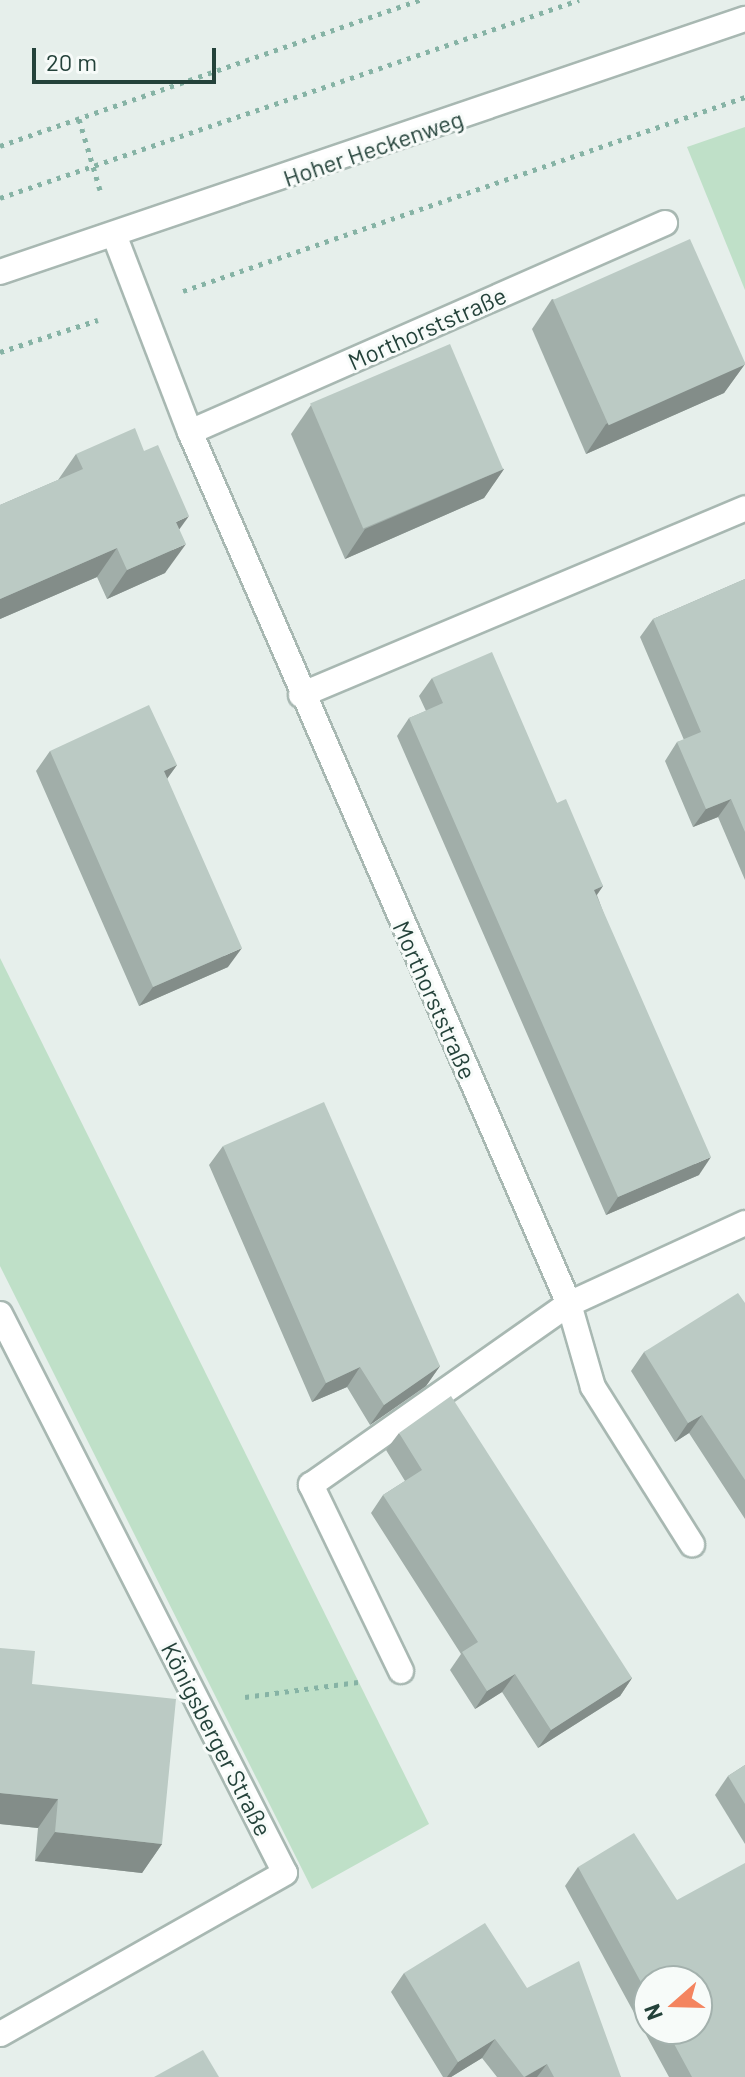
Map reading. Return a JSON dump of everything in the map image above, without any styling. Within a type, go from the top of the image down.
[{"type":"street","name":"Hoher Heckenweg","points":[[0,272],[115,237],[745,19]]},
{"type":"street","name":"Morthorststraße","points":[[190,432],[665,223]]},
{"type":"street","name":"Morthorststraße","points":[[115,237],[138,306],[301,695],[569,1304],[593,1387],[692,1544]]},
{"type":"street","points":[[301,695],[745,508]]},
{"type":"street","points":[[401,1671],[311,1485],[569,1304],[745,1223]]},
{"type":"street","name":"Königsberger Straße","points":[[0,1314],[285,1873],[0,2034]]},
{"type":"path","points":[[0,146],[420,0]]},
{"type":"path","points":[[0,198],[579,0]]},
{"type":"path","points":[[0,352],[745,97]]},
{"type":"path","points":[[79,119],[93,168]]},
{"type":"path","points":[[196,1699],[308,1694],[401,1671]]},
{"type":"green space","points":[[745,127],[745,290],[687,147]]},
{"type":"green space","points":[[0,958],[429,1824],[312,1889],[0,1266]]},
{"type":"building","points":[[690,239],[745,364],[609,425],[553,300]]},
{"type":"building","points":[[450,344],[503,469],[363,529],[310,403]]},
{"type":"building","points":[[135,428],[144,451],[158,445],[189,516],[176,522],[186,544],[127,570],[117,548],[0,599],[0,505],[83,469],[76,454]]},
{"type":"building","points":[[745,579],[745,832],[731,799],[706,809],[677,742],[701,732],[653,619]]},
{"type":"building","points":[[492,652],[557,803],[566,799],[603,886],[594,890],[711,1157],[618,1197],[409,718],[443,703],[432,678]]},
{"type":"building","points":[[149,705],[177,765],[164,771],[242,948],[153,987],[50,751]]},
{"type":"building","points":[[324,1102],[440,1366],[384,1405],[360,1367],[326,1383],[223,1146]]},
{"type":"building","points":[[738,1293],[745,1303],[745,1480],[702,1415],[688,1423],[644,1352]]},
{"type":"building","points":[[451,1396],[632,1678],[551,1730],[515,1674],[487,1691],[462,1652],[478,1642],[383,1495],[422,1470],[399,1433]]},
{"type":"building","points":[[0,1648],[35,1651],[32,1684],[176,1699],[162,1844],[55,1832],[58,1799],[0,1793]]},
{"type":"building","points":[[745,1765],[745,1804],[728,1776]]},
{"type":"building","points":[[634,1833],[677,1900],[745,1863],[745,2077],[692,2077],[675,2045],[713,2045],[713,1965],[633,1965],[633,1968],[578,1867]]},
{"type":"building","points":[[485,1923],[527,1988],[579,1961],[621,2077],[554,2077],[547,2064],[524,2077],[495,2039],[458,2062],[404,1973]]},
{"type":"building","points":[[203,2050],[219,2077],[154,2077]]}]
